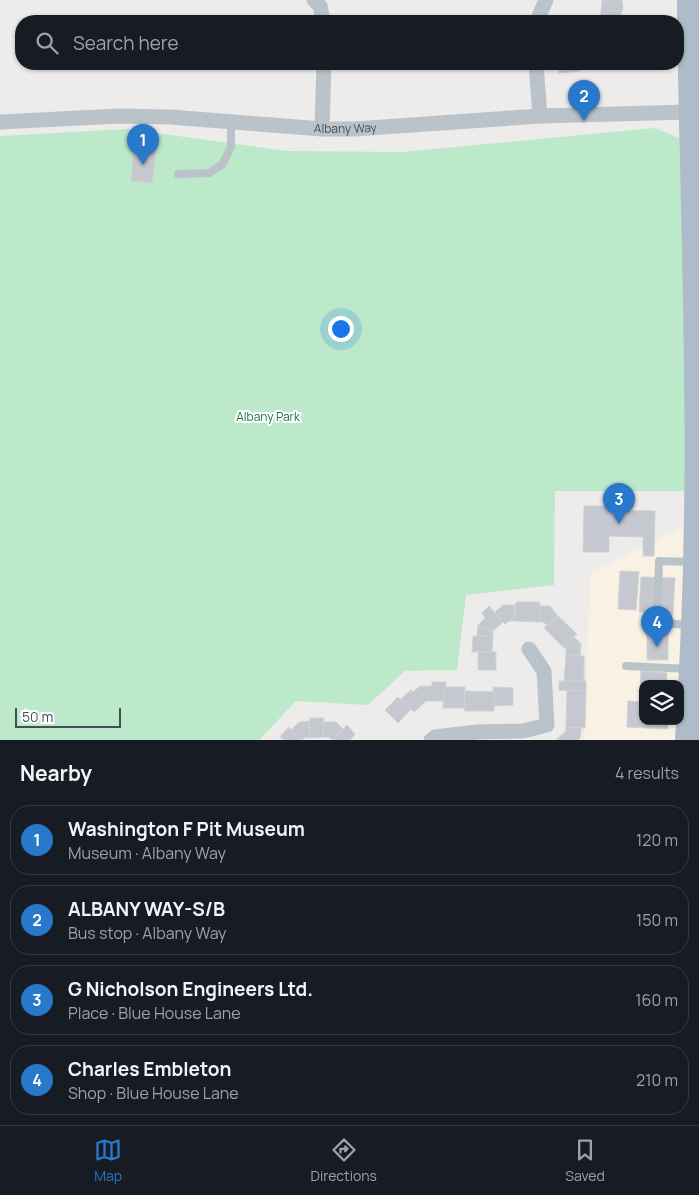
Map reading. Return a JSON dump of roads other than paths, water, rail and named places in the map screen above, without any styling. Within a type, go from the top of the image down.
[{"type":"main road","points":[[687,740],[694,666],[696,375],[696,187],[690,112],[689,0]]},
{"type":"street","points":[[314,0],[320,6],[322,15]]},
{"type":"street","points":[[540,15],[546,0]]},
{"type":"street","points":[[322,130],[324,70]]},
{"type":"street","points":[[536,70],[540,116]]},
{"type":"street","name":"Albany Way","points":[[0,122],[119,116],[170,117],[322,130],[540,116],[690,112]]},
{"type":"street","points":[[431,740],[435,737],[477,736],[523,731],[547,725],[544,671],[529,649]]},
{"type":"lane","points":[[178,174],[209,173],[222,165],[231,147],[231,123]]},
{"type":"lane","points":[[693,625],[657,624],[658,579],[659,561],[695,562]]},
{"type":"lane","points":[[626,666],[694,666]]},
{"type":"place","name":"ALBANY WAY-S/B","points":[[584,121]]},
{"type":"place","name":"Washington F Pit Museum","points":[[143,165]]},
{"type":"place","name":"G Nicholson Engineers Ltd.","points":[[619,524]]},
{"type":"place","name":"Charles Embleton","points":[[657,647]]},
{"type":"park label","name":"Albany Park","points":[[268,417]]}]
